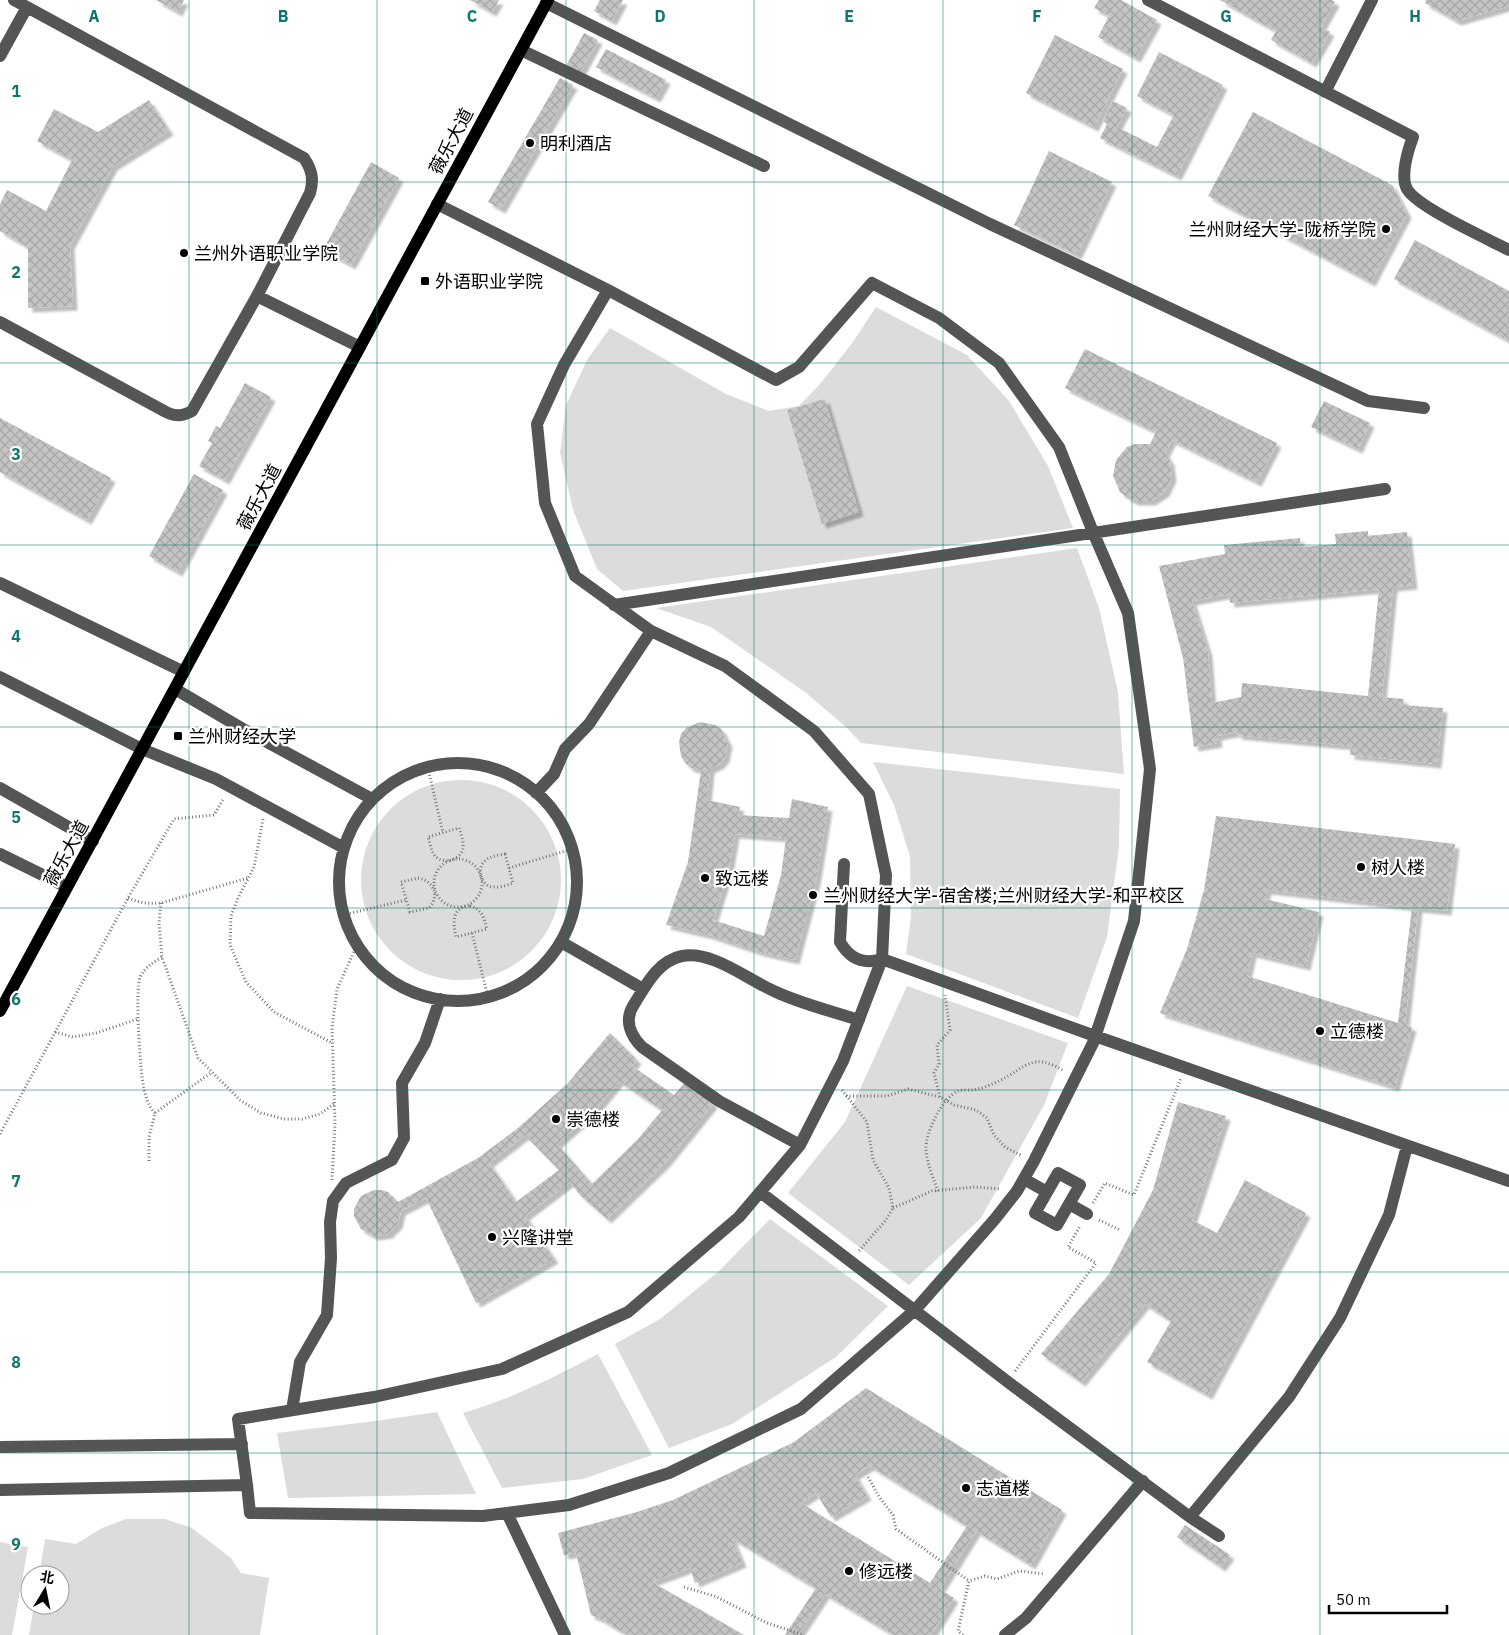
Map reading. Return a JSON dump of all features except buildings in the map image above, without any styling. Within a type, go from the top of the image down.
[{"type":"main road","name":"薇乐大道","points":[[0,1011],[547,1]]},
{"type":"street","points":[[0,322],[166,412],[180,416],[192,411],[257,296],[313,184],[312,174],[304,158],[14,0]]},
{"type":"street","points":[[1148,0],[1413,137],[1407,154],[1405,173],[1407,189],[1422,204],[1509,250]]},
{"type":"street","points":[[1325,92],[1372,0]]},
{"type":"street","points":[[547,1],[990,224],[1359,397],[1368,401],[1424,408]]},
{"type":"street","points":[[0,56],[26,7]]},
{"type":"street","points":[[521,50],[764,166]]},
{"type":"street","points":[[437,204],[608,290],[776,380],[799,367],[872,283],[939,318],[999,363],[1059,447],[1128,613],[1150,769],[1134,921],[1095,1036],[1034,1161],[1017,1191],[995,1219],[915,1310],[801,1409],[669,1473],[569,1505],[483,1516],[250,1513],[238,1419],[374,1397],[502,1369],[628,1312],[739,1217],[800,1145],[842,1061],[882,959],[886,875],[869,794],[814,731],[725,666],[650,631],[575,576],[545,503],[537,424],[564,366],[608,290]]},
{"type":"street","points":[[257,296],[360,347]]},
{"type":"street","points":[[614,605],[1385,489]]},
{"type":"street","points":[[0,583],[184,672]]},
{"type":"street","points":[[536,793],[554,774],[565,749],[589,724],[650,631]]},
{"type":"street","points":[[0,676],[142,749],[216,779],[344,848]]},
{"type":"street","points":[[175,689],[243,729],[372,799]]},
{"type":"street","points":[[458,764],[492,769],[508,775],[536,793],[558,818],[572,849],[576,866],[575,900],[572,916],[562,942],[547,960],[528,977],[507,990],[488,997],[457,1001],[440,999],[408,990],[393,981],[368,959],[357,946],[343,915],[339,881],[344,848],[358,817],[372,799],[394,782],[409,774],[428,768],[458,764]]},
{"type":"street","points":[[0,788],[93,840]]},
{"type":"street","points":[[0,854],[67,887]]},
{"type":"street","points":[[844,864],[840,942],[845,951],[853,958],[872,962],[882,959],[1509,1181]]},
{"type":"street","points":[[562,942],[643,990]]},
{"type":"street","points":[[800,1145],[719,1101],[642,1047],[630,1030],[631,1009],[656,970],[680,956],[694,955],[708,958],[776,992],[859,1020]]},
{"type":"street","points":[[292,1410],[300,1362],[327,1315],[331,1258],[330,1222],[333,1201],[346,1183],[392,1160],[404,1138],[402,1082],[425,1043],[440,999]]},
{"type":"street","points":[[1190,1517],[1288,1397],[1340,1318],[1389,1215],[1407,1146]]},
{"type":"street","points":[[1058,1173],[1080,1185],[1058,1225],[1035,1213],[1047,1192],[1058,1173]]},
{"type":"street","points":[[1024,1179],[1047,1192]]},
{"type":"street","points":[[760,1192],[1008,1382],[1190,1517],[1219,1536]]},
{"type":"street","points":[[1069,1204],[1087,1214]]},
{"type":"street","points":[[0,1447],[242,1444]]},
{"type":"street","points":[[1005,1635],[1026,1618],[1143,1481]]},
{"type":"street","points":[[0,1490],[247,1485]]},
{"type":"street","points":[[507,1513],[565,1635]]},
{"type":"path","points":[[428,768],[443,833]]},
{"type":"path","points":[[0,1134],[128,898],[174,819],[214,815],[230,787]]},
{"type":"path","points":[[266,806],[254,867],[231,916],[230,945],[246,982],[274,1012],[332,1044]]},
{"type":"path","points":[[451,860],[446,861],[437,858],[433,854],[428,837],[459,828],[463,849],[458,856],[451,860],[438,868],[435,875],[434,890],[434,900],[429,908],[410,912],[402,882],[418,878],[423,879],[432,885],[434,890],[443,902],[457,908],[464,907],[475,907],[483,915],[487,929],[456,937],[453,919],[464,907],[471,904],[480,892],[481,877],[480,867],[486,859],[505,854],[513,883],[493,888],[485,884],[481,877],[478,870],[466,860],[451,860]]},
{"type":"path","points":[[509,868],[572,849]]},
{"type":"path","points":[[128,898],[139,903],[161,903],[248,878]]},
{"type":"path","points":[[343,915],[406,900]]},
{"type":"path","points":[[161,903],[159,923],[162,957],[198,1058],[240,1100],[261,1113],[284,1120],[302,1119],[320,1114],[335,1104]]},
{"type":"path","points":[[472,933],[488,997]]},
{"type":"path","points":[[333,1201],[331,1178],[335,1104],[332,1028],[337,989],[357,946]]},
{"type":"path","points":[[155,1113],[150,1108],[144,1088],[138,1019],[140,979],[145,968],[162,957]]},
{"type":"path","points":[[940,1097],[934,1073],[939,1064],[937,1045],[950,1030],[943,981]]},
{"type":"path","points":[[55,1032],[73,1037],[96,1033],[138,1019]]},
{"type":"path","points":[[938,1190],[929,1166],[926,1149],[929,1134],[946,1101],[958,1091],[978,1089],[999,1081],[1020,1067],[1041,1061],[1051,1063],[1075,1078]]},
{"type":"path","points":[[1008,1382],[1096,1263],[1068,1247],[1104,1183],[1134,1196],[1186,1068]]},
{"type":"path","points":[[149,1161],[149,1137],[155,1113],[212,1072]]},
{"type":"path","points":[[833,1080],[867,1122],[873,1160],[888,1188],[893,1208]]},
{"type":"path","points":[[846,1096],[887,1096],[908,1089],[940,1097],[946,1101],[976,1110],[987,1118],[994,1135],[1005,1147],[1034,1161]]},
{"type":"path","points":[[850,1260],[886,1220],[893,1208],[932,1191],[975,1187],[1017,1191]]},
{"type":"path","points":[[1087,1214],[1120,1230]]},
{"type":"path","points":[[868,1477],[880,1498],[893,1515],[896,1529],[969,1581]]},
{"type":"path","points":[[969,1581],[985,1576],[997,1579],[1019,1571],[1061,1577]]},
{"type":"path","points":[[964,1635],[958,1631],[969,1581]]},
{"type":"path","points":[[684,1587],[717,1597],[767,1623],[804,1635]]},
{"type":"shaded area","points":[[876,307],[967,355],[1009,401],[1048,466],[1073,528],[623,591],[597,569],[573,510],[560,453],[566,405],[587,360],[610,328],[726,394],[769,411],[799,406],[820,384],[853,342]]},
{"type":"shaded area","points":[[1077,548],[1099,608],[1118,692],[1124,774],[861,743],[846,727],[805,692],[711,627],[656,608]]},
{"type":"shaded area","points":[[873,762],[1120,789],[1119,847],[1107,937],[1078,1018],[906,954],[911,917],[910,857],[894,805]]},
{"type":"shaded area","points":[[451,780],[471,780],[499,787],[517,797],[532,809],[544,824],[554,842],[561,870],[561,890],[554,918],[544,936],[532,951],[517,963],[499,973],[471,980],[451,980],[423,973],[405,963],[384,944],[368,918],[365,909],[361,890],[361,870],[368,842],[378,824],[397,803],[423,787],[432,784]]},
{"type":"shaded area","points":[[907,986],[1068,1043],[1044,1105],[981,1218],[909,1285],[788,1193],[845,1122]]},
{"type":"shaded area","points":[[770,1219],[888,1306],[836,1357],[732,1424],[669,1448],[615,1344],[660,1319],[719,1271]]},
{"type":"shaded area","points":[[598,1354],[652,1455],[583,1479],[502,1488],[463,1413],[516,1394]]},
{"type":"shaded area","points":[[437,1412],[476,1494],[288,1498],[277,1433]]},
{"type":"shaded area","points":[[126,1519],[165,1519],[192,1528],[231,1558],[241,1573],[269,1578],[260,1635],[29,1635],[32,1615],[70,1615],[70,1565],[41,1565],[45,1539],[76,1544],[102,1528]]},
{"type":"shaded area","points":[[0,1542],[28,1547],[25,1565],[20,1565],[20,1591],[12,1635],[0,1635]]},
{"type":"place","name":"明利酒店","points":[[530,143]]},
{"type":"place","name":"兰州财经大学-陇桥学院","points":[[1386,229]]},
{"type":"place","name":"兰州外语职业学院","points":[[184,253]]},
{"type":"place","name":"外语职业学院","points":[[425,281]]},
{"type":"place","name":"兰州财经大学","points":[[178,736]]},
{"type":"place","name":"树人楼","points":[[1361,867]]},
{"type":"place","name":"致远楼","points":[[705,878]]},
{"type":"place","name":"兰州财经大学-宿舍楼;兰州财经大学-和平校区","points":[[813,895]]},
{"type":"place","name":"立德楼","points":[[1320,1031]]},
{"type":"place","name":"崇德楼","points":[[556,1119]]},
{"type":"place","name":"兴隆讲堂","points":[[492,1237]]},
{"type":"place","name":"志道楼","points":[[966,1488]]},
{"type":"place","name":"修远楼","points":[[849,1571]]}]
